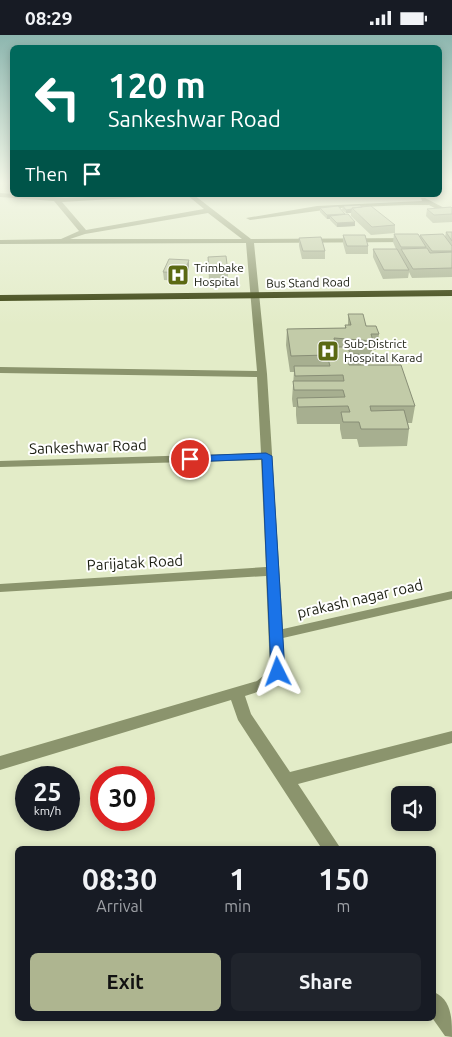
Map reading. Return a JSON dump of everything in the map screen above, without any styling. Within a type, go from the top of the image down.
[{"type":"highway","points":[[0,291],[452,287]]},
{"type":"highway","name":"Bus Stand Road","points":[[0,298],[104,297],[254,289],[452,293]]},
{"type":"street","points":[[54,242],[91,231]]},
{"type":"street","points":[[0,763],[262,685],[278,672],[262,374],[250,241],[237,231]]},
{"type":"street","points":[[0,242],[423,239]]},
{"type":"street","points":[[0,370],[262,374]]},
{"type":"street","name":"Sankeshwar Road","points":[[0,465],[266,456]]},
{"type":"street","name":"Parijatak Road","points":[[0,588],[273,571]]},
{"type":"street","name":"prakash nagar road","points":[[276,635],[452,595]]},
{"type":"street","points":[[237,693],[244,716],[330,846]]},
{"type":"street","points":[[286,780],[452,737]]},
{"type":"street","points":[[436,1005],[452,1029]]},
{"type":"building","points":[[446,232],[452,232],[452,241]]},
{"type":"building","points":[[394,234],[418,234],[426,247],[401,247]]},
{"type":"building","points":[[443,234],[452,246],[452,251],[432,251],[420,235]]},
{"type":"building","points":[[343,235],[365,235],[368,246],[347,246]]},
{"type":"building","points":[[321,237],[325,251],[303,251],[299,238]]},
{"type":"building","points":[[427,248],[430,253],[452,252],[452,268],[413,269],[401,249]]},
{"type":"building","points":[[373,249],[397,249],[409,270],[384,270]]},
{"type":"building","points":[[226,256],[228,272],[209,272],[208,257]]},
{"type":"building","points":[[169,259],[189,260],[184,273],[163,272]]},
{"type":"building","points":[[348,314],[363,314],[366,326],[376,326],[379,334],[371,334],[373,341],[334,338],[336,347],[348,347],[350,354],[359,354],[361,362],[348,362],[349,365],[401,365],[415,406],[370,406],[371,411],[404,410],[409,429],[361,429],[359,422],[343,422],[341,412],[350,412],[348,406],[298,407],[297,398],[345,397],[343,390],[294,390],[293,381],[344,381],[343,375],[295,376],[294,366],[330,366],[327,355],[291,356],[287,329],[346,328],[345,325],[351,325]]},
{"type":"place","name":"Trimbake Hospital","points":[[178,275]]},
{"type":"place","name":"Sub-District Hospital Karad","points":[[328,351]]},
{"type":"route","points":[[190,459],[266,456],[278,672]]}]
